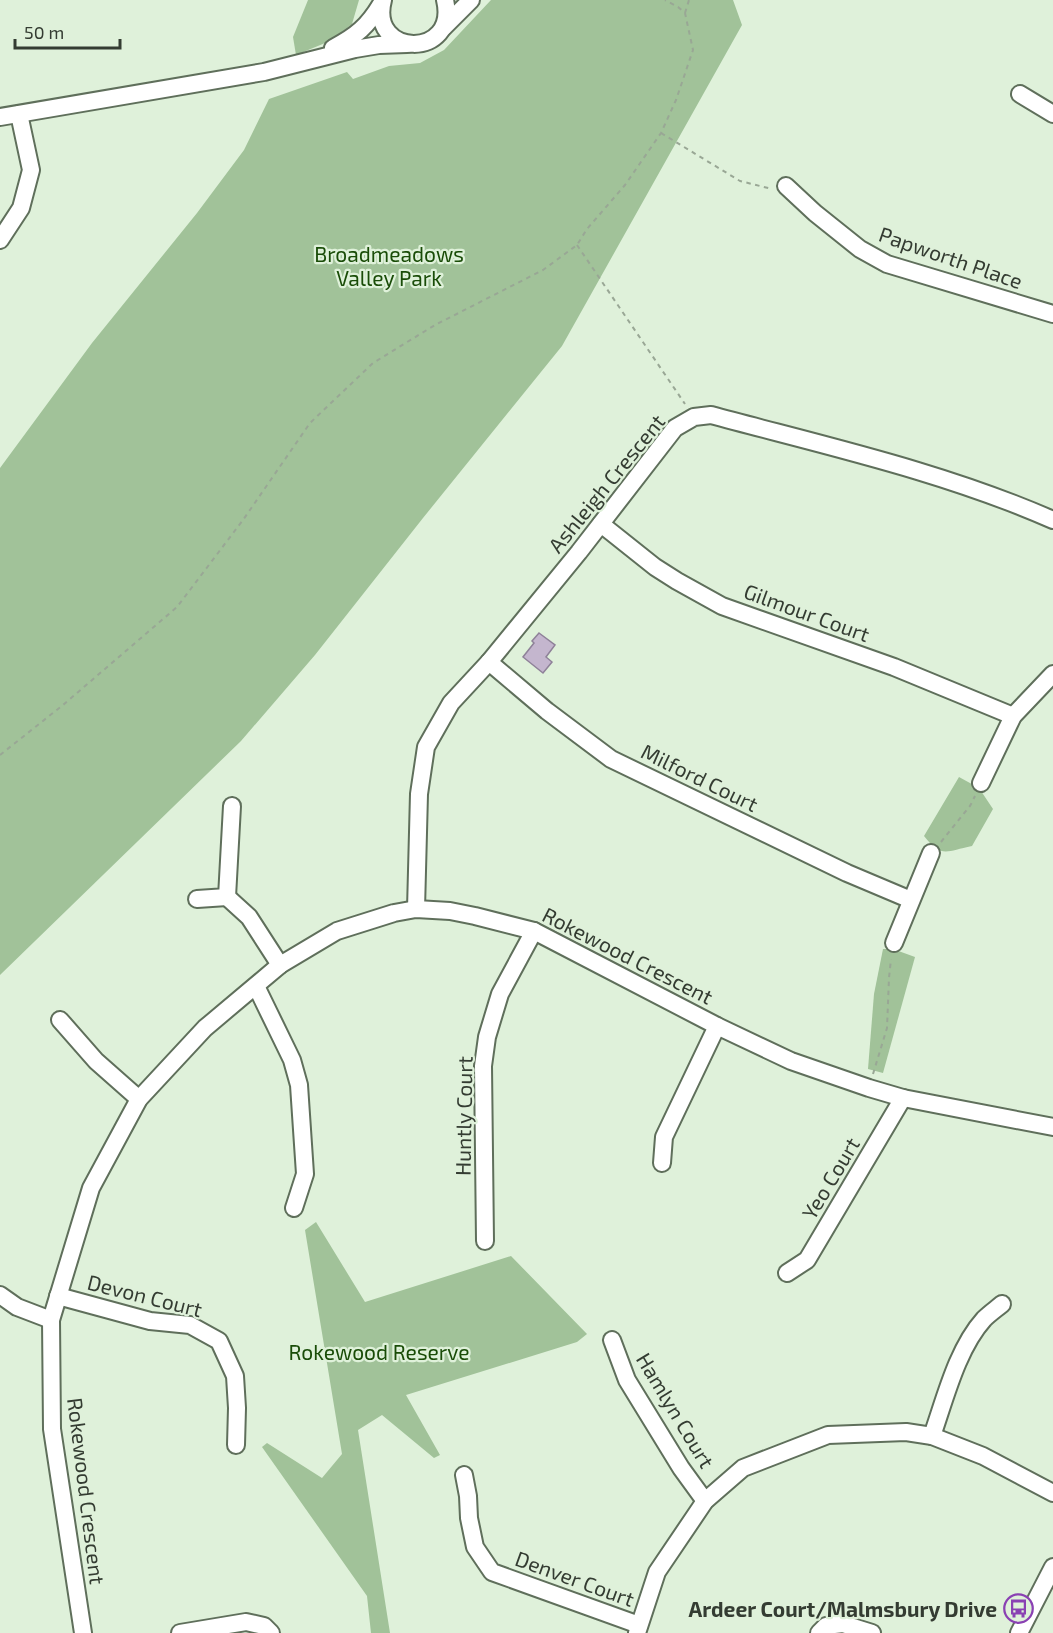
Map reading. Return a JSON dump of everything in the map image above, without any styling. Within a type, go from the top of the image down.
[{"type":"street","points":[[444,27],[447,14],[445,0]]},
{"type":"street","points":[[0,117],[264,72],[366,47],[418,45],[428,42],[437,35],[471,0]]},
{"type":"street","points":[[382,1],[383,24],[388,33],[407,44]]},
{"type":"street","points":[[314,58],[351,38],[371,21],[382,1]]},
{"type":"street","points":[[1017,93],[1053,114]]},
{"type":"street","points":[[0,240],[21,208],[31,170],[19,114]]},
{"type":"street","name":"Papworth Place","points":[[784,182],[852,243],[887,264],[1053,314]]},
{"type":"street","name":"Ashleigh Crescent","points":[[416,909],[419,794],[426,747],[451,703],[489,662],[601,524],[675,428],[694,417],[711,415],[904,466],[1020,506],[1053,520]]},
{"type":"street","name":"Gilmour Court","points":[[601,524],[662,572],[722,606],[894,667],[1013,716]]},
{"type":"street","name":"Milford Court","points":[[489,662],[547,711],[611,759],[847,873],[911,900]]},
{"type":"street","points":[[981,783],[1013,716],[1053,674]]},
{"type":"street","points":[[227,897],[232,806]]},
{"type":"street","points":[[894,943],[931,853]]},
{"type":"street","points":[[197,899],[227,897],[249,917],[280,965]]},
{"type":"street","name":"Rokewood Crescent","points":[[83,1633],[52,1429],[51,1320],[91,1188],[139,1099],[205,1028],[280,965],[337,931],[394,913],[416,909],[475,915],[534,931],[717,1026],[791,1061],[903,1098],[1053,1125]]},
{"type":"street","name":"Huntly Court","points":[[485,1241],[483,1066],[487,1037],[500,994],[534,931]]},
{"type":"street","points":[[256,986],[292,1060],[299,1085],[305,1174],[294,1208]]},
{"type":"street","points":[[60,1020],[96,1061],[139,1099]]},
{"type":"street","points":[[662,1163],[664,1137],[717,1026]]},
{"type":"street","name":"Yeo Court","points":[[788,1273],[807,1260],[903,1098]]},
{"type":"street","points":[[0,1295],[17,1307],[51,1320]]},
{"type":"street","name":"Devon Court","points":[[58,1296],[150,1321],[190,1325],[219,1341],[235,1376],[236,1445]]},
{"type":"street","points":[[932,1436],[954,1373],[968,1344],[984,1319],[1002,1304]]},
{"type":"street","name":"Hamlyn Court","points":[[612,1340],[627,1380],[671,1452],[705,1501]]},
{"type":"street","points":[[638,1629],[657,1572],[705,1501],[743,1468],[828,1436],[906,1432],[932,1436],[983,1456],[1053,1493]]},
{"type":"street","name":"Denver Court","points":[[464,1475],[474,1547],[492,1572],[638,1629]]},
{"type":"street","points":[[1019,1633],[1047,1593],[1053,1567]]},
{"type":"street","points":[[180,1633],[246,1623],[264,1626],[271,1633]]},
{"type":"street","points":[[819,1633],[826,1626],[843,1624],[872,1633]]},
{"type":"path","points":[[664,0],[685,13]]},
{"type":"path","points":[[0,755],[63,705],[177,607],[243,520],[310,423],[373,363],[435,326],[543,270],[577,245],[587,229],[625,186],[661,133],[693,50],[685,13],[689,0]]},
{"type":"path","points":[[661,133],[740,181],[784,182]]},
{"type":"path","points":[[577,245],[694,417]]},
{"type":"path","points":[[931,853],[970,806],[981,783]]},
{"type":"path","points":[[869,1088],[887,1028],[889,978],[894,943]]},
{"type":"green space","points":[[308,0],[359,0],[352,24],[330,41],[296,55],[293,37]]},
{"type":"green space","name":"Broadmeadows Valley Park","points":[[491,0],[733,0],[742,25],[562,346],[315,655],[241,741],[0,975],[0,468],[92,343],[197,213],[244,150],[269,99],[347,72],[353,79],[389,66],[420,63],[444,50]]},
{"type":"green space","points":[[959,777],[979,788],[993,809],[972,846],[940,851],[924,836]]},
{"type":"green space","points":[[883,949],[893,949],[915,957],[883,1073],[868,1069],[874,994]]},
{"type":"green space","name":"Rokewood Reserve","points":[[316,1222],[365,1302],[511,1256],[587,1334],[577,1342],[406,1395],[440,1455],[434,1458],[382,1415],[358,1430],[390,1633],[371,1633],[367,1596],[262,1447],[267,1443],[322,1478],[342,1454],[305,1230]]},
{"type":"building","points":[[539,633],[555,645],[546,657],[552,662],[543,673],[523,657]]},
{"type":"place","name":"Ardeer Court/Malmsbury Drive","points":[[1018,1608]]}]
